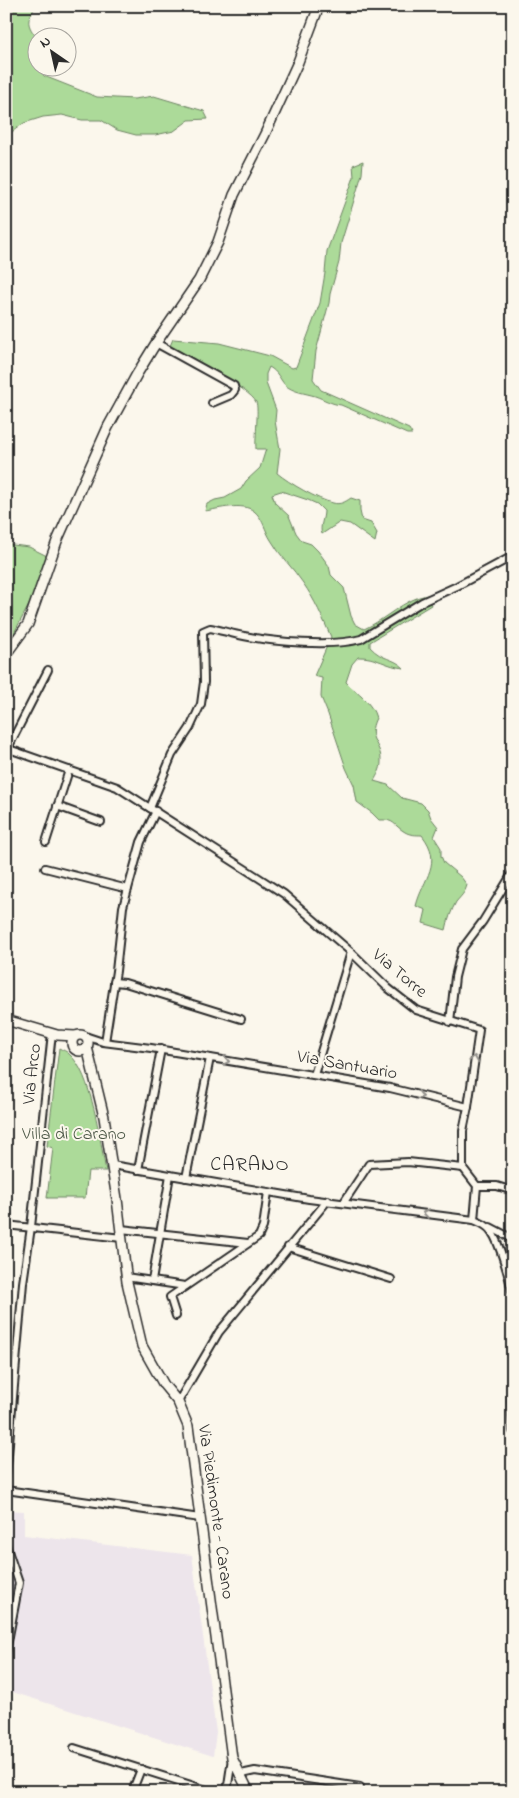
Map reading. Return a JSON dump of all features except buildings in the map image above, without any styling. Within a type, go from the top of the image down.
[{"type":"street","points":[[6,654],[28,624],[57,541],[108,427],[136,374],[199,280],[218,242],[234,195],[298,62],[319,6]]},
{"type":"street","points":[[156,343],[234,386],[235,390],[231,395],[212,403]]},
{"type":"street","points":[[104,1042],[114,982],[123,907],[141,842],[172,755],[190,728],[201,704],[204,682],[202,631],[210,628],[263,639],[329,643],[361,639],[422,602],[457,586],[513,556]]},
{"type":"street","points":[[48,670],[7,748],[117,787],[284,894],[351,952]]},
{"type":"street","points":[[46,842],[69,770]]},
{"type":"street","points":[[57,806],[101,822]]},
{"type":"street","points":[[45,868],[128,889]]},
{"type":"street","points":[[450,1022],[455,977],[462,949],[483,921],[513,872]]},
{"type":"street","name":"Via Torre","points":[[314,1075],[351,952],[388,988],[416,1010],[478,1030],[468,1107]]},
{"type":"street","points":[[114,982],[125,983],[241,1019]]},
{"type":"street","points":[[6,1020],[73,1040]]},
{"type":"street","name":"Via Arco","points":[[6,1477],[22,1283],[31,1227],[55,1034]]},
{"type":"street","points":[[80,1035],[87,1042],[83,1051],[78,1051],[74,1048],[73,1040],[80,1035]]},
{"type":"street","name":"Via Santuario","points":[[87,1042],[104,1042],[161,1049],[314,1075],[390,1088],[468,1107]]},
{"type":"street","name":"Via Piedimonte - Carano","points":[[87,1042],[91,1069],[104,1118],[112,1165],[126,1277],[142,1346],[164,1384],[178,1402],[188,1426],[232,1758],[249,1792]]},
{"type":"street","points":[[138,1170],[161,1049]]},
{"type":"street","name":"Via Piedimonte - Carano","points":[[78,1051],[91,1069]]},
{"type":"street","points":[[186,1178],[210,1058]]},
{"type":"street","points":[[468,1107],[463,1130],[463,1168],[477,1186],[474,1220]]},
{"type":"street","points":[[344,1202],[369,1164],[408,1162],[463,1168]]},
{"type":"street","points":[[112,1165],[268,1192],[474,1220],[513,1238]]},
{"type":"street","points":[[152,1281],[170,1175]]},
{"type":"street","points":[[477,1186],[497,1186],[513,1191]]},
{"type":"street","points":[[176,1316],[170,1297],[259,1236],[264,1227],[268,1192]]},
{"type":"street","points":[[178,1402],[219,1332],[328,1200]]},
{"type":"street","points":[[6,1225],[122,1238]]},
{"type":"street","points":[[484,1225],[492,1232],[509,1276],[513,1296]]},
{"type":"street","points":[[121,1229],[248,1243]]},
{"type":"street","points":[[288,1248],[391,1279]]},
{"type":"street","points":[[126,1277],[185,1286]]},
{"type":"street","points":[[513,1367],[511,1401],[513,1431]]},
{"type":"street","points":[[6,1490],[200,1518]]},
{"type":"street","points":[[6,1545],[19,1583],[6,1652]]},
{"type":"street","points":[[74,1748],[213,1792]]},
{"type":"street","points":[[227,1792],[232,1758]]},
{"type":"street","points":[[132,1792],[141,1770]]},
{"type":"street","points":[[240,1774],[255,1772],[360,1787]]},
{"type":"shaded area","points":[[6,1510],[24,1511],[24,1535],[192,1555],[216,1732],[213,1756],[6,1690]]},
{"type":"green space","points":[[6,6],[36,6],[30,17],[29,23],[31,28],[28,28],[28,78],[49,78],[97,97],[134,99],[154,96],[204,111],[208,119],[189,120],[174,131],[155,135],[136,135],[117,130],[101,120],[82,120],[62,115],[43,117],[24,123],[9,134],[6,139]]},
{"type":"green space","points":[[363,161],[362,174],[341,243],[339,262],[316,351],[313,379],[321,390],[409,429],[412,434],[407,434],[341,405],[292,389],[285,385],[269,367],[266,374],[266,383],[276,410],[275,421],[280,449],[277,473],[304,491],[327,501],[336,504],[351,498],[360,501],[362,520],[371,523],[377,533],[375,542],[350,524],[340,522],[322,534],[324,511],[317,504],[281,491],[272,494],[275,503],[289,516],[296,533],[302,541],[311,544],[318,551],[329,566],[331,575],[344,588],[355,624],[364,629],[402,605],[427,595],[431,605],[370,642],[370,647],[375,651],[404,668],[370,658],[358,657],[352,664],[346,682],[368,703],[376,718],[372,732],[381,755],[381,762],[380,770],[374,781],[388,785],[402,798],[421,803],[428,810],[438,827],[434,837],[441,848],[441,856],[444,863],[461,877],[467,885],[456,902],[446,930],[423,923],[426,910],[416,906],[432,862],[428,845],[422,835],[409,834],[391,822],[379,820],[357,802],[354,785],[346,768],[321,697],[322,678],[314,676],[331,637],[311,596],[282,557],[260,517],[254,511],[249,508],[237,507],[205,511],[207,504],[225,498],[241,489],[246,481],[260,468],[266,449],[256,449],[256,402],[251,396],[230,381],[170,346],[173,339],[219,343],[270,356],[292,368],[296,367],[320,303],[327,251],[354,177],[353,165]]},
{"type":"green space","points":[[6,542],[29,547],[47,556],[31,601],[6,648]]},
{"type":"green space","name":"Villa di Carano","points":[[59,1048],[68,1053],[77,1063],[84,1076],[98,1126],[106,1171],[88,1171],[85,1198],[47,1198],[53,1148],[47,1146]]},
{"type":"district","name":"CARANO","points":[[250,1165]]}]
